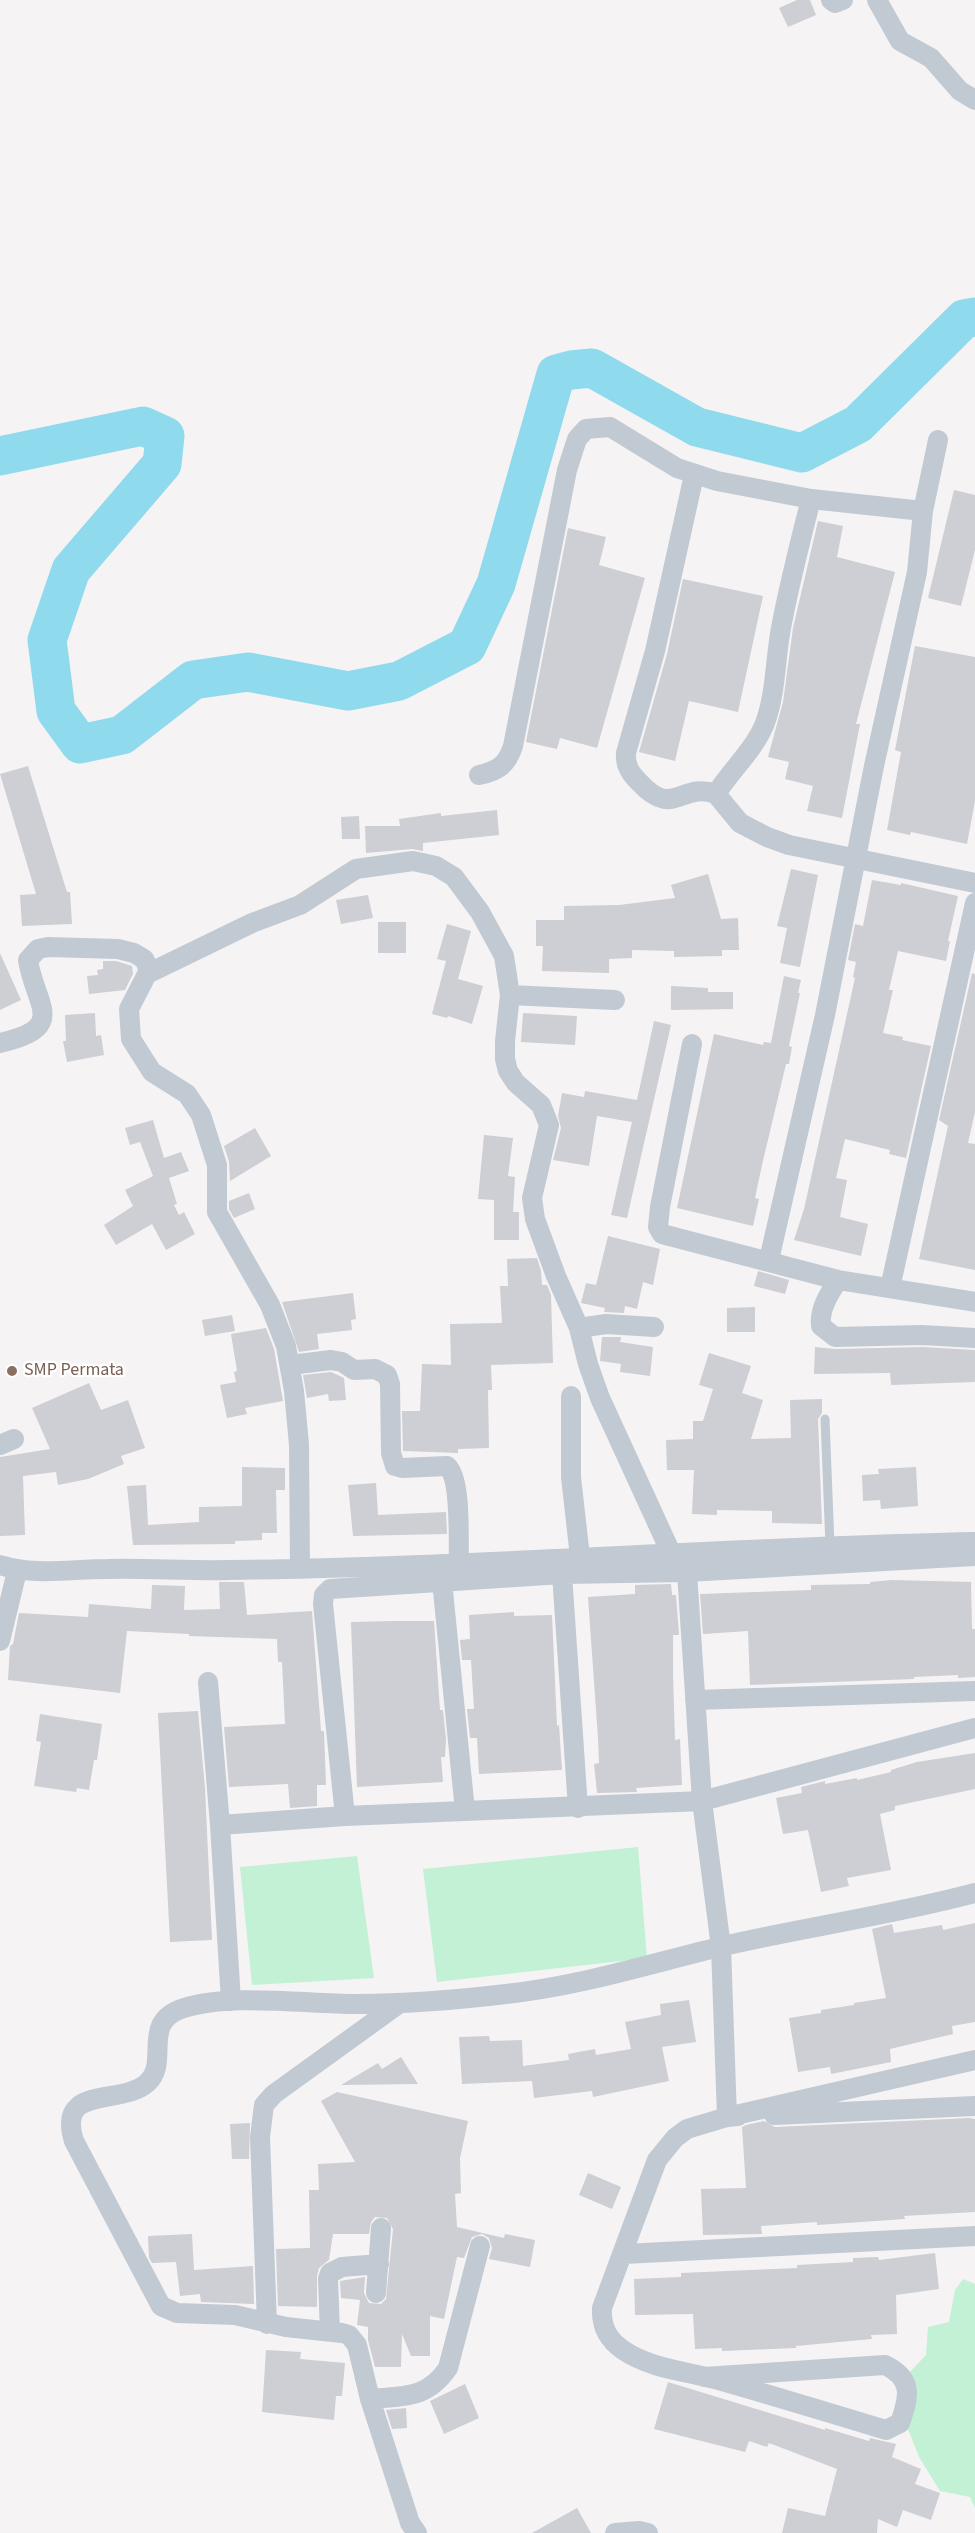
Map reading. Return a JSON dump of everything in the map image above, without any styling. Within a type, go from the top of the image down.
[{"type":"street","points":[[831,0],[835,3],[843,0]]},
{"type":"street","points":[[877,0],[900,40],[931,58],[960,91],[975,100]]},
{"type":"street","points":[[479,776],[502,766],[513,746],[567,470],[580,434],[594,427],[610,426],[657,457],[694,475],[811,499],[923,511]]},
{"type":"street","points":[[769,1260],[825,1015],[855,858],[917,572],[923,511],[938,440]]},
{"type":"street","points":[[694,475],[655,651],[626,759],[634,777],[660,800],[674,799],[697,790],[716,794],[731,814],[752,831],[789,845],[975,883]]},
{"type":"street","points":[[716,794],[751,748],[764,724],[771,700],[780,631],[811,499]]},
{"type":"street","points":[[300,1568],[299,1444],[290,1365],[270,1305],[217,1212],[217,1165],[198,1109],[187,1094],[152,1072],[131,1039],[129,1009],[147,974],[252,922],[300,905],[356,869],[413,861],[427,862],[454,877],[470,897],[504,956],[510,995],[505,1041],[508,1071],[516,1083],[541,1105],[549,1125],[532,1198],[535,1219],[556,1276],[579,1328],[600,1398],[671,1552]]},
{"type":"street","points":[[890,1288],[975,903]]},
{"type":"street","points":[[0,1043],[26,1037],[35,1030],[40,1022],[43,1006],[28,960],[38,949],[58,947],[118,949],[144,958],[147,974]]},
{"type":"street","points":[[510,995],[615,1000]]},
{"type":"street","points":[[692,1044],[656,1233],[769,1260],[838,1280],[975,1302]]},
{"type":"street","points":[[838,1280],[828,1295],[820,1317],[820,1326],[835,1337],[922,1335],[975,1338]]},
{"type":"street","points":[[579,1328],[606,1324],[654,1328]]},
{"type":"street","points":[[290,1365],[331,1360],[342,1362],[354,1370],[375,1369],[387,1375],[390,1384],[391,1453],[395,1466],[402,1468],[447,1466],[453,1474],[459,1564]]},
{"type":"street","points":[[571,1396],[571,1477],[580,1557]]},
{"type":"street","points":[[0,1641],[9,1568],[50,1572],[108,1569],[184,1571],[459,1564],[671,1552],[975,1542]]},
{"type":"street","points":[[345,1816],[323,1604],[324,1595],[330,1589],[561,1574],[687,1572],[975,1556]]},
{"type":"street","points":[[687,1572],[702,1801],[721,1947],[727,2116]]},
{"type":"street","points":[[561,1574],[578,1808]]},
{"type":"street","points":[[442,1581],[465,1811]]},
{"type":"street","points":[[208,1682],[231,2001]]},
{"type":"street","points":[[695,1700],[975,1691]]},
{"type":"street","points":[[220,1826],[345,1816],[702,1801],[975,1728]]},
{"type":"street","points":[[417,2533],[407,2513],[370,2400],[357,2345],[348,2335],[267,2324],[235,2315],[177,2313],[161,2306],[77,2148],[70,2127],[72,2115],[79,2105],[137,2088],[149,2081],[156,2069],[157,2036],[170,2015],[190,2006],[231,2001],[400,2003],[508,1994],[554,1987],[778,1934],[880,1916],[975,1893]]},
{"type":"street","points":[[267,2324],[260,2136],[264,2105],[274,2094],[400,2003]]},
{"type":"street","points":[[704,2377],[885,2365],[899,2372],[907,2389],[906,2407],[900,2423],[886,2430],[704,2377],[659,2367],[637,2358],[613,2342],[604,2330],[601,2320],[602,2308],[624,2254],[651,2172],[663,2150],[687,2129],[727,2116],[975,2060]]},
{"type":"street","points":[[727,2116],[975,2106]]},
{"type":"street","points":[[376,2294],[381,2228]]},
{"type":"street","points":[[624,2254],[975,2236]]},
{"type":"street","points":[[370,2400],[419,2394],[431,2388],[441,2379],[448,2368],[480,2246]]},
{"type":"street","points":[[330,2332],[328,2279],[330,2273],[342,2267],[378,2264]]},
{"type":"street","points":[[615,2533],[639,2531],[648,2533]]},
{"type":"lane","points":[[825,1419],[830,1546]]},
{"type":"green space","points":[[638,1847],[647,1958],[437,1982],[423,1869]]},
{"type":"green space","points":[[357,1856],[374,1978],[252,1985],[240,1867]]},
{"type":"green space","points":[[963,2279],[975,2284],[975,2508],[970,2497],[940,2491],[919,2457],[904,2419],[909,2373],[926,2355],[928,2327],[949,2322],[955,2290]]},
{"type":"building","points":[[797,0],[810,0],[816,15],[788,27],[779,8]]},
{"type":"building","points":[[954,490],[975,495],[975,550],[961,606],[928,598]]},
{"type":"building","points":[[818,521],[843,526],[837,557],[895,572],[856,724],[860,724],[842,818],[807,811],[813,786],[785,779],[789,762],[768,757],[783,702],[793,628]]},
{"type":"building","points":[[568,528],[606,537],[599,565],[645,578],[597,748],[560,738],[557,749],[526,742]]},
{"type":"building","points":[[683,579],[763,596],[738,712],[689,701],[675,761],[639,752],[667,654]]},
{"type":"building","points":[[915,646],[975,657],[975,801],[967,844],[911,832],[910,835],[887,830],[901,752],[895,750]]},
{"type":"building","points":[[28,766],[67,892],[70,892],[72,924],[22,926],[20,895],[36,894],[0,774]]},
{"type":"building","points":[[497,810],[499,835],[423,843],[423,851],[412,849],[366,853],[365,826],[400,826],[399,819],[441,813],[441,816]]},
{"type":"building","points":[[359,816],[360,839],[342,839],[341,817]]},
{"type":"building","points":[[791,869],[818,875],[800,967],[780,963],[787,928],[777,926]]},
{"type":"building","points":[[708,874],[721,919],[738,918],[739,950],[722,950],[722,956],[674,957],[674,951],[632,950],[632,958],[609,959],[609,973],[542,971],[543,946],[536,946],[536,920],[564,920],[564,906],[619,905],[675,898],[671,885]]},
{"type":"building","points":[[872,880],[901,885],[901,883],[958,896],[946,961],[898,951],[889,990],[893,990],[883,1033],[931,1046],[906,1158],[889,1154],[890,1150],[845,1139],[836,1178],[847,1180],[840,1217],[868,1224],[861,1256],[794,1240],[804,1209],[855,978],[853,977],[856,962],[848,960],[855,924],[863,926]]},
{"type":"building","points":[[368,895],[373,918],[341,924],[336,900]]},
{"type":"building","points":[[378,922],[406,922],[406,953],[378,953]]},
{"type":"building","points":[[447,924],[471,931],[458,979],[483,986],[472,1024],[448,1016],[447,1018],[432,1014],[446,961],[437,959]]},
{"type":"building","points":[[0,953],[21,1000],[0,1010]]},
{"type":"building","points":[[103,961],[116,961],[132,966],[133,974],[125,990],[89,994],[87,976],[98,975],[97,970],[103,969]]},
{"type":"building","points":[[972,973],[975,974],[975,1112],[968,1143],[975,1144],[975,1270],[919,1259],[948,1126],[939,1120]]},
{"type":"building","points":[[784,976],[801,980],[798,993],[800,993],[789,1046],[792,1047],[789,1064],[786,1064],[755,1198],[759,1199],[753,1226],[677,1208],[714,1034],[763,1045],[764,1042],[771,1043]]},
{"type":"building","points":[[671,986],[708,988],[708,992],[733,992],[733,1009],[671,1010]]},
{"type":"building","points":[[95,1013],[96,1036],[101,1035],[104,1055],[67,1062],[63,1041],[66,1041],[65,1015]]},
{"type":"building","points":[[523,1013],[577,1016],[575,1045],[521,1042]]},
{"type":"building","points":[[654,1021],[671,1025],[627,1218],[611,1215],[632,1122],[597,1116],[589,1166],[553,1160],[561,1128],[558,1116],[562,1093],[584,1097],[585,1091],[637,1100]]},
{"type":"building","points":[[153,1120],[164,1158],[181,1152],[189,1171],[169,1178],[177,1204],[174,1205],[179,1215],[184,1212],[195,1234],[166,1250],[152,1224],[116,1245],[104,1225],[133,1206],[125,1190],[153,1176],[140,1142],[130,1145],[125,1128]]},
{"type":"building","points":[[255,1128],[271,1156],[230,1181],[229,1162],[224,1146]]},
{"type":"building","points":[[484,1135],[513,1138],[508,1176],[515,1177],[513,1212],[519,1212],[519,1240],[494,1240],[494,1200],[478,1199]]},
{"type":"building","points":[[249,1193],[255,1209],[234,1218],[229,1209],[229,1201]]},
{"type":"building","points":[[608,1236],[660,1249],[653,1285],[643,1282],[637,1309],[625,1306],[624,1313],[604,1312],[605,1308],[581,1303],[586,1283],[596,1285]]},
{"type":"building","points":[[537,1258],[542,1285],[547,1285],[551,1295],[553,1363],[491,1365],[492,1390],[488,1390],[489,1448],[458,1449],[458,1453],[403,1451],[402,1411],[420,1411],[422,1364],[451,1365],[450,1324],[502,1323],[500,1286],[508,1286],[507,1259]]},
{"type":"building","points":[[758,1271],[789,1280],[785,1294],[754,1286]]},
{"type":"building","points":[[353,1293],[356,1319],[351,1320],[352,1330],[317,1334],[319,1349],[299,1352],[282,1302]]},
{"type":"building","points":[[755,1307],[755,1332],[727,1332],[727,1308]]},
{"type":"building","points":[[232,1315],[235,1331],[205,1336],[202,1320]]},
{"type":"building","points":[[266,1328],[274,1349],[283,1401],[245,1408],[247,1414],[227,1418],[220,1385],[236,1382],[234,1372],[237,1371],[231,1334]]},
{"type":"building","points":[[602,1337],[621,1337],[620,1342],[653,1347],[650,1376],[620,1372],[621,1364],[600,1361]]},
{"type":"building","points":[[815,1347],[835,1349],[922,1347],[975,1350],[975,1382],[891,1385],[890,1373],[814,1374]]},
{"type":"building","points":[[709,1353],[751,1366],[742,1393],[763,1400],[751,1439],[791,1438],[790,1400],[822,1399],[822,1413],[818,1419],[822,1524],[772,1523],[772,1511],[717,1510],[717,1515],[692,1514],[694,1470],[667,1470],[666,1440],[693,1439],[693,1421],[703,1421],[713,1389],[699,1385]]},
{"type":"building","points":[[331,1372],[344,1378],[346,1400],[329,1401],[328,1394],[307,1398],[303,1375]]},
{"type":"building","points":[[89,1383],[101,1410],[128,1400],[145,1448],[121,1456],[124,1464],[88,1479],[58,1485],[56,1472],[23,1476],[25,1535],[0,1536],[0,1457],[50,1449],[32,1408]]},
{"type":"building","points":[[242,1467],[285,1468],[285,1490],[276,1490],[277,1533],[262,1533],[262,1540],[235,1541],[235,1544],[133,1545],[127,1486],[146,1485],[148,1525],[199,1522],[199,1507],[242,1506]]},
{"type":"building","points":[[916,1467],[918,1506],[881,1509],[880,1500],[863,1501],[862,1475],[879,1474],[878,1469]]},
{"type":"building","points":[[376,1483],[378,1515],[446,1512],[447,1534],[353,1536],[348,1485]]},
{"type":"building","points":[[892,1580],[971,1582],[972,1629],[975,1629],[975,1677],[958,1678],[958,1675],[914,1677],[914,1679],[750,1685],[748,1631],[703,1634],[700,1594],[811,1590],[811,1585],[870,1584],[870,1582]]},
{"type":"building","points":[[219,1582],[244,1582],[247,1615],[312,1611],[321,1731],[324,1731],[326,1785],[317,1785],[317,1806],[290,1808],[288,1784],[229,1787],[224,1727],[285,1724],[282,1662],[278,1662],[277,1639],[127,1631],[120,1693],[8,1680],[10,1646],[13,1644],[19,1613],[88,1617],[89,1604],[151,1609],[152,1585],[185,1586],[184,1610],[220,1609]]},
{"type":"building","points":[[671,1584],[672,1595],[676,1595],[679,1635],[673,1635],[673,1675],[675,1740],[680,1739],[682,1785],[636,1788],[637,1792],[597,1793],[594,1764],[599,1763],[598,1738],[588,1597],[635,1594],[635,1585]]},
{"type":"building","points":[[514,1612],[514,1616],[552,1615],[557,1726],[559,1725],[562,1770],[479,1774],[477,1738],[470,1738],[467,1709],[474,1709],[471,1660],[462,1660],[460,1640],[470,1639],[469,1615]]},
{"type":"building","points":[[434,1621],[440,1710],[443,1710],[446,1739],[445,1757],[441,1757],[443,1782],[357,1787],[351,1622]]},
{"type":"building","points":[[198,1711],[205,1788],[212,1940],[170,1942],[158,1713]]},
{"type":"building","points":[[40,1714],[102,1724],[97,1760],[94,1760],[89,1790],[77,1788],[76,1792],[34,1786],[41,1742],[36,1741]]},
{"type":"building","points":[[975,1753],[975,1789],[895,1806],[895,1810],[880,1814],[891,1870],[847,1878],[849,1886],[821,1892],[808,1830],[783,1834],[776,1798],[802,1793],[801,1787],[825,1781],[825,1784],[857,1778],[857,1780],[891,1772],[891,1770],[917,1762]]},
{"type":"building","points":[[975,1923],[975,2022],[952,2026],[953,2034],[890,2049],[891,2062],[831,2074],[830,2067],[798,2072],[789,2018],[886,1998],[872,1929],[892,1924],[894,1933],[942,1925],[943,1930]]},
{"type":"building","points":[[689,2000],[696,2042],[662,2047],[669,2081],[593,2097],[592,2091],[534,2098],[532,2081],[462,2084],[459,2037],[489,2036],[490,2041],[522,2040],[523,2066],[569,2060],[568,2054],[595,2049],[596,2055],[631,2049],[625,2022],[661,2015],[660,2004]]},
{"type":"building","points":[[401,2057],[418,2084],[341,2085],[378,2063],[382,2069]]},
{"type":"building","points":[[337,2092],[468,2121],[460,2158],[461,2193],[455,2194],[457,2227],[504,2238],[505,2234],[535,2240],[530,2267],[489,2259],[492,2248],[489,2238],[482,2234],[472,2237],[464,2258],[457,2257],[444,2319],[430,2316],[430,2356],[411,2356],[402,2334],[401,2367],[375,2367],[368,2340],[368,2327],[357,2325],[360,2300],[341,2298],[340,2281],[365,2277],[364,2293],[369,2303],[381,2304],[386,2299],[393,2229],[387,2218],[375,2217],[371,2222],[369,2234],[333,2234],[329,2260],[319,2268],[317,2276],[317,2307],[278,2306],[276,2249],[310,2248],[309,2190],[319,2190],[318,2164],[355,2162],[321,2101]]},
{"type":"building","points":[[975,2119],[975,2212],[904,2216],[905,2219],[817,2225],[817,2222],[761,2226],[762,2234],[703,2235],[701,2189],[746,2188],[742,2127],[746,2125],[764,2121],[775,2127]]},
{"type":"building","points":[[250,2123],[249,2159],[232,2159],[230,2124]]},
{"type":"building","points":[[588,2173],[621,2187],[612,2209],[579,2195]]},
{"type":"building","points":[[192,2234],[194,2270],[253,2266],[254,2304],[201,2302],[200,2294],[180,2296],[176,2262],[152,2263],[149,2258],[148,2236]]},
{"type":"building","points":[[935,2253],[939,2289],[896,2295],[897,2334],[871,2335],[872,2339],[796,2346],[796,2348],[722,2351],[722,2348],[695,2349],[693,2314],[635,2315],[634,2279],[681,2277],[681,2273],[797,2268],[797,2265],[853,2262],[853,2258],[878,2257],[879,2260]]},
{"type":"building","points":[[266,2350],[301,2352],[300,2359],[345,2363],[342,2396],[336,2396],[334,2420],[262,2412]]},
{"type":"building","points":[[668,2382],[825,2430],[825,2428],[869,2441],[870,2438],[896,2444],[892,2457],[921,2469],[915,2484],[940,2493],[931,2520],[903,2510],[897,2527],[878,2519],[877,2533],[782,2533],[788,2508],[825,2516],[837,2469],[769,2443],[767,2447],[749,2441],[745,2452],[654,2429]]},
{"type":"building","points":[[465,2384],[479,2418],[444,2434],[430,2401]]},
{"type":"building","points":[[406,2408],[407,2428],[392,2429],[386,2410]]},
{"type":"building","points":[[577,2508],[591,2533],[532,2533]]},
{"type":"waterway","points":[[0,456],[143,426],[165,436],[162,464],[71,570],[47,640],[56,711],[80,744],[122,735],[193,680],[248,672],[348,691],[399,681],[467,646],[496,584],[556,374],[592,368],[697,427],[802,453],[858,424],[964,319],[975,317]]},
{"type":"place","name":"SMP Permata","points":[[12,1371]]}]
